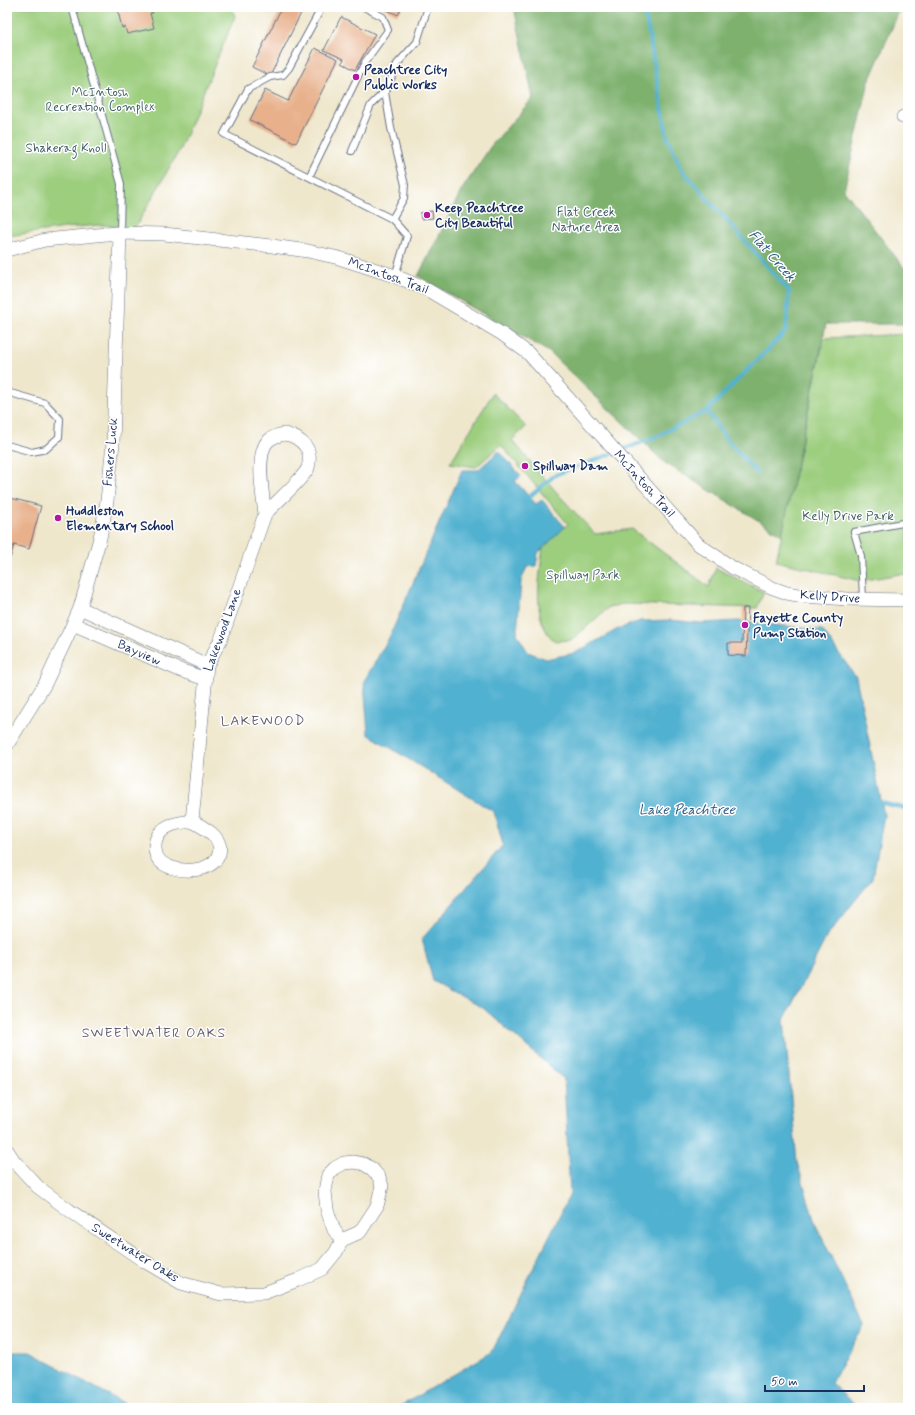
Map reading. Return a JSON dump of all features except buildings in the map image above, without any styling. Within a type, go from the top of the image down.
[{"type":"street","name":"McIntosh Trail","points":[[7,250],[45,240],[120,234],[164,234],[308,251],[339,258],[395,276],[426,289],[502,334],[528,353],[698,544],[733,568]]},
{"type":"street","name":"Fishers Luck","points":[[7,745],[44,684],[73,624],[80,608],[100,538],[109,482],[114,435],[120,234]]},
{"type":"street","name":"Lakewood Lane","points":[[192,821],[207,666],[221,639],[265,514],[261,459],[263,449],[268,441],[276,436],[285,434],[294,436],[302,441],[308,449],[308,468],[265,514]]},
{"type":"street","name":"Kelly Drive","points":[[733,568],[766,585],[788,593],[803,596],[908,600]]},
{"type":"street","name":"Bayview","points":[[80,608],[207,666]]},
{"type":"street","name":"Bayview","points":[[73,624],[182,671],[206,679]]},
{"type":"street","points":[[192,821],[208,830],[215,836],[219,844],[219,851],[215,861],[202,869],[185,870],[170,866],[159,860],[155,843],[158,835],[164,828],[172,824],[192,821]]},
{"type":"street","name":"Sweetwater Oaks","points":[[7,1150],[14,1161],[38,1187],[144,1261],[181,1283],[221,1294],[264,1293],[298,1280],[322,1269],[336,1252],[342,1240]]},
{"type":"street","points":[[354,1162],[364,1164],[372,1169],[379,1177],[382,1186],[378,1206],[360,1232],[342,1240],[334,1230],[327,1210],[325,1191],[328,1175],[335,1168],[344,1163],[354,1162]]},
{"type":"lane","points":[[72,7],[121,184],[120,234]]},
{"type":"lane","points":[[322,7],[284,75],[270,77],[248,88],[224,134],[392,219],[407,236],[395,276]]},
{"type":"lane","points":[[309,177],[365,62],[388,30],[382,17],[364,7]]},
{"type":"lane","points":[[352,151],[371,105],[388,89],[397,64],[417,42],[428,7]]},
{"type":"lane","points":[[385,92],[391,128],[405,185],[404,198],[392,219]]},
{"type":"lane","points":[[7,392],[44,403],[60,419],[59,437],[46,449],[32,452],[7,444]]},
{"type":"lane","points":[[863,599],[861,556],[854,532],[908,522]]},
{"type":"green space","name":"McIntosh Recreation Complex","points":[[7,7],[231,7],[235,16],[180,149],[135,228],[101,225],[65,228],[7,236]]},
{"type":"green space","name":"Flat Creek Nature Area","points":[[514,7],[901,7],[869,81],[844,190],[908,273],[908,324],[826,324],[782,535],[665,463],[549,352],[418,276],[461,191],[491,146],[533,98]]},
{"type":"green space","name":"Kelly Drive Park","points":[[908,334],[908,575],[900,574],[860,581],[776,561],[824,338]]},
{"type":"green space","name":"Spillway Park","points":[[493,393],[526,427],[512,440],[595,534],[632,529],[709,587],[716,568],[764,592],[757,608],[623,604],[609,607],[572,640],[555,641],[547,633],[539,610],[538,597],[540,571],[543,547],[568,524],[501,445],[476,467],[450,463]]},
{"type":"water","name":"Lake Peachtree","points":[[499,451],[521,476],[515,481],[536,504],[542,500],[565,527],[538,553],[536,566],[527,567],[521,581],[517,634],[528,652],[546,659],[575,653],[618,629],[640,621],[670,620],[702,623],[738,621],[822,630],[856,677],[884,815],[873,878],[827,936],[784,1020],[797,1162],[815,1223],[864,1325],[831,1383],[858,1408],[397,1408],[492,1352],[570,1194],[564,1079],[483,1008],[433,981],[422,939],[503,845],[494,812],[368,734],[364,681],[390,636],[462,470],[478,470]]},
{"type":"water","points":[[7,1352],[30,1352],[133,1408],[7,1408]]},
{"type":"waterway","name":"Flat Creek","points":[[529,497],[555,475],[651,439],[707,411],[786,331],[789,291],[682,170],[667,136],[644,7]]},
{"type":"waterway","name":"Flat Creek","points":[[707,411],[727,440],[757,473]]},
{"type":"waterway","points":[[882,803],[908,808]]},
{"type":"place","name":"Peachtree City Public Works","points":[[356,77]]},
{"type":"place","name":"Keep Peachtree City Beautiful","points":[[427,215]]},
{"type":"place","name":"Spillway Dam","points":[[525,466]]},
{"type":"place","name":"Huddleston Elementary School","points":[[58,518]]},
{"type":"place","name":"Fayette County Pump Station","points":[[745,625]]},
{"type":"district","name":"LAKEWOOD","points":[[263,721]]},
{"type":"district","name":"SWEETWATER OAKS","points":[[154,1033]]},
{"type":"park label","name":"Shakerag Knoll","points":[[66,148]]}]
